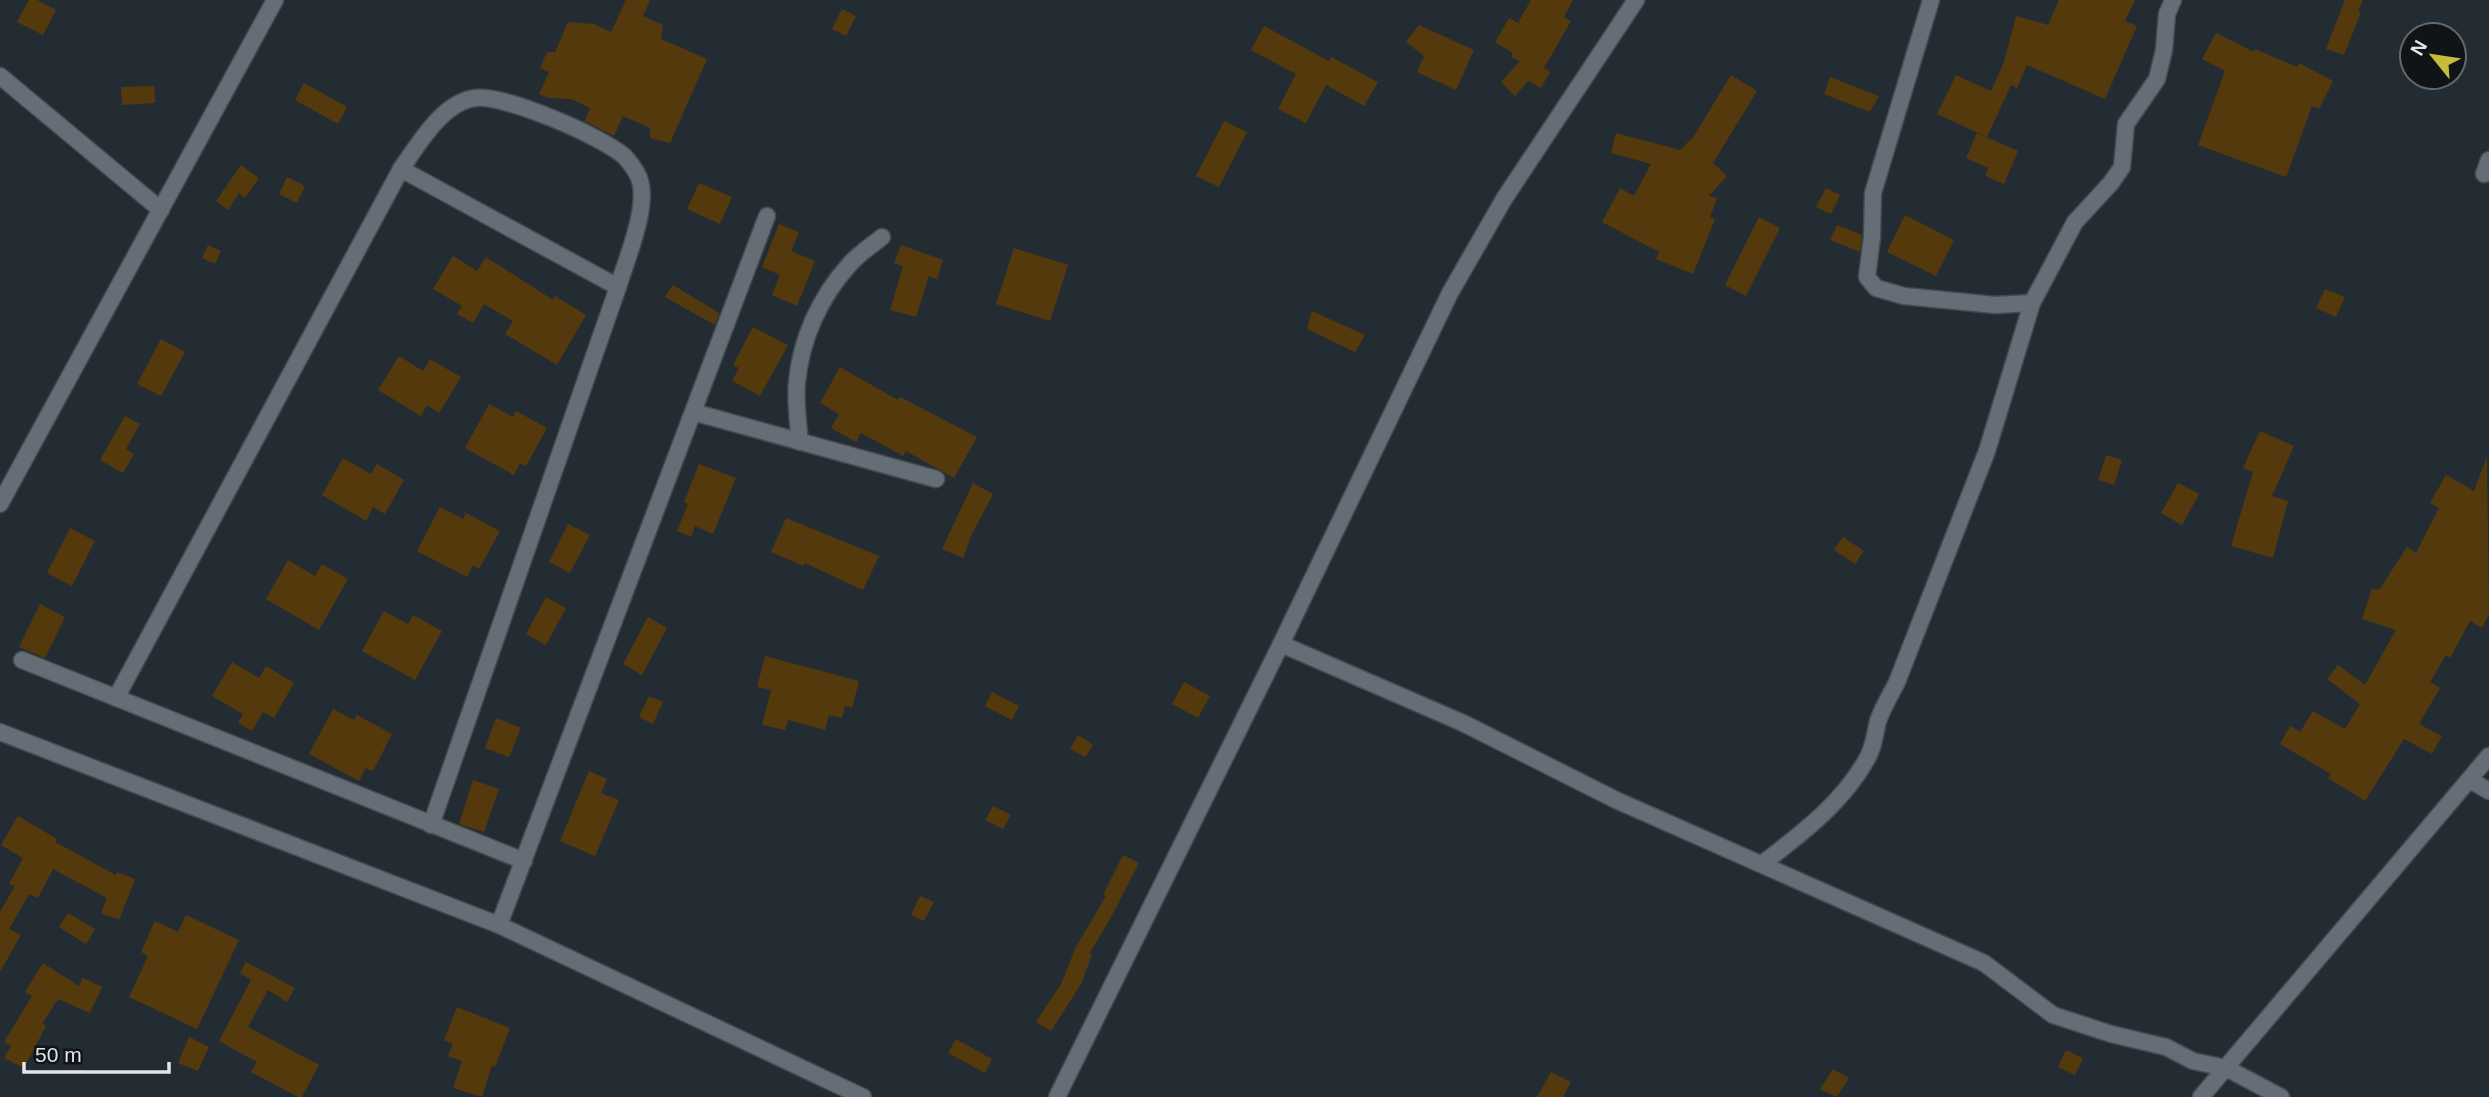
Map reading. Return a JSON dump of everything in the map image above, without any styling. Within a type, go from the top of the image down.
[{"type":"street","points":[[0,504],[275,0]]},
{"type":"street","points":[[1057,1097],[1281,644],[1450,293],[1504,199],[1636,0]]},
{"type":"street","points":[[1931,0],[1873,193],[1872,237],[1867,276],[1876,288],[1904,296],[1983,304],[2032,303]]},
{"type":"street","points":[[1762,864],[1812,825],[1835,803],[1852,783],[1870,754],[1879,718],[1897,682],[1987,451],[2032,303],[2075,222],[2122,167],[2126,124],[2157,79],[2164,50],[2167,14],[2173,0]]},
{"type":"street","points":[[0,76],[161,210]]},
{"type":"street","points":[[116,698],[401,169],[428,131],[450,108],[476,98],[509,103],[596,138],[626,157],[640,179],[641,211],[618,287],[431,825]]},
{"type":"street","points":[[401,169],[618,287]]},
{"type":"street","points":[[499,925],[767,216]]},
{"type":"street","points":[[800,442],[796,385],[800,358],[809,329],[824,297],[850,263],[882,237]]},
{"type":"street","points":[[693,412],[936,479]]},
{"type":"street","points":[[1281,644],[1463,723],[1616,800],[1984,963],[2053,1015],[2136,1041],[2166,1047],[2193,1061],[2226,1068],[2281,1097]]},
{"type":"street","points":[[22,660],[524,861]]},
{"type":"street","points":[[0,732],[499,925],[863,1097]]},
{"type":"street","points":[[2201,1097],[2489,756]]},
{"type":"street","points":[[2470,780],[2489,791]]},
{"type":"building","points":[[29,0],[37,0],[56,10],[43,35],[17,22]]},
{"type":"building","points":[[626,0],[650,0],[643,16],[663,25],[661,39],[707,59],[670,143],[650,138],[650,128],[623,116],[614,136],[585,121],[590,108],[571,99],[549,98],[539,94],[549,72],[540,68],[547,52],[555,52],[568,22],[594,24],[611,32]]},
{"type":"building","points":[[1531,0],[1573,0],[1564,17],[1571,21],[1544,68],[1550,72],[1541,88],[1528,81],[1515,96],[1501,82],[1520,61],[1511,57],[1513,53],[1495,42],[1509,18],[1518,23]]},
{"type":"building","points":[[2059,0],[2135,0],[2125,21],[2137,26],[2105,99],[2027,65],[2017,88],[2011,85],[1987,137],[1937,114],[1956,75],[1991,91],[2004,62],[2016,16],[2048,25]]},
{"type":"building","points":[[2345,0],[2363,0],[2344,55],[2326,49]]},
{"type":"building","points":[[842,9],[856,16],[846,36],[832,29]]},
{"type":"building","points":[[1419,25],[1474,50],[1456,90],[1417,72],[1424,56],[1406,42]]},
{"type":"building","points":[[1264,26],[1329,61],[1331,57],[1378,82],[1364,106],[1326,85],[1306,123],[1278,109],[1296,74],[1251,50]]},
{"type":"building","points":[[2216,33],[2254,52],[2255,49],[2297,67],[2299,63],[2333,81],[2319,109],[2312,106],[2286,177],[2198,145],[2225,71],[2202,59]]},
{"type":"building","points":[[1731,75],[1757,91],[1713,163],[1727,176],[1709,196],[1717,198],[1710,217],[1715,219],[1693,274],[1656,259],[1659,252],[1602,222],[1620,188],[1634,196],[1651,164],[1611,153],[1616,133],[1680,150],[1694,136]]},
{"type":"building","points":[[1830,77],[1879,96],[1870,112],[1824,94]]},
{"type":"building","points":[[304,83],[347,107],[338,124],[295,100]]},
{"type":"building","points":[[154,86],[155,103],[122,105],[121,87]]},
{"type":"building","points":[[1224,121],[1247,132],[1219,187],[1196,176]]},
{"type":"building","points":[[1977,133],[2018,151],[2004,184],[1985,176],[1988,168],[1966,158]]},
{"type":"building","points":[[241,165],[259,178],[245,198],[239,193],[228,210],[216,201]]},
{"type":"building","points":[[287,177],[305,186],[297,203],[279,194]]},
{"type":"building","points":[[699,183],[732,197],[720,224],[687,209]]},
{"type":"building","points":[[1826,188],[1840,195],[1831,214],[1816,207]]},
{"type":"building","points":[[1905,215],[1954,240],[1936,276],[1887,252]]},
{"type":"building","points":[[1759,217],[1780,228],[1746,296],[1725,285]]},
{"type":"building","points":[[779,224],[799,232],[791,251],[815,261],[797,306],[772,295],[780,275],[762,267]]},
{"type":"building","points":[[1837,225],[1862,235],[1860,252],[1830,240]]},
{"type":"building","points":[[208,245],[221,251],[215,264],[202,258]]},
{"type":"building","points":[[901,245],[943,260],[937,279],[929,276],[916,317],[890,310],[903,266],[894,263]]},
{"type":"building","points":[[1014,248],[1068,265],[1050,321],[996,304]]},
{"type":"building","points":[[453,256],[477,271],[486,257],[553,300],[555,296],[586,315],[557,365],[505,334],[513,321],[484,304],[473,323],[457,314],[462,306],[433,289]]},
{"type":"building","points":[[673,285],[719,313],[715,325],[665,297]]},
{"type":"building","points":[[2325,289],[2345,297],[2336,317],[2316,308]]},
{"type":"building","points":[[1312,311],[1365,335],[1355,352],[1307,329]]},
{"type":"building","points":[[753,327],[788,345],[760,396],[732,381],[739,368],[733,365]]},
{"type":"building","points":[[161,339],[185,352],[161,396],[137,384]]},
{"type":"building","points":[[399,356],[423,371],[430,359],[461,377],[439,413],[427,405],[421,416],[378,390]]},
{"type":"building","points":[[840,367],[898,400],[900,397],[977,437],[954,478],[906,451],[903,456],[861,433],[856,442],[831,428],[839,414],[820,403]]},
{"type":"building","points":[[489,404],[513,417],[516,411],[547,428],[526,466],[520,463],[514,475],[465,448]]},
{"type":"building","points":[[125,416],[140,424],[126,449],[134,454],[123,473],[100,460]]},
{"type":"building","points":[[2260,431],[2294,446],[2272,496],[2288,501],[2273,558],[2231,546],[2253,472],[2243,468]]},
{"type":"building","points":[[2106,455],[2122,460],[2114,485],[2098,480]]},
{"type":"building","points":[[2487,456],[2489,614],[2482,628],[2470,621],[2450,658],[2446,655],[2430,682],[2440,688],[2419,724],[2442,736],[2432,754],[2404,739],[2365,801],[2328,778],[2331,774],[2280,744],[2290,726],[2300,732],[2313,711],[2345,729],[2360,704],[2327,679],[2338,665],[2365,685],[2396,630],[2362,619],[2372,588],[2379,590],[2407,547],[2416,553],[2439,508],[2430,503],[2446,475],[2474,491]]},
{"type":"building","points":[[343,458],[371,474],[377,464],[404,480],[385,514],[373,507],[366,521],[322,495]]},
{"type":"building","points":[[699,464],[736,478],[713,534],[695,526],[691,537],[677,531],[688,504],[684,502]]},
{"type":"building","points":[[973,483],[993,494],[963,558],[942,549]]},
{"type":"building","points":[[2178,483],[2199,494],[2182,525],[2161,513]]},
{"type":"building","points":[[440,507],[463,519],[466,513],[500,531],[479,569],[473,565],[467,577],[417,551]]},
{"type":"building","points":[[786,518],[879,556],[863,590],[805,563],[804,566],[771,552]]},
{"type":"building","points":[[568,524],[590,535],[570,573],[549,562]]},
{"type":"building","points":[[70,528],[95,541],[72,586],[47,573]]},
{"type":"building","points":[[1843,537],[1864,551],[1855,564],[1834,550]]},
{"type":"building","points":[[288,560],[315,576],[322,564],[348,579],[319,630],[266,599]]},
{"type":"building","points":[[546,597],[566,608],[546,645],[526,634]]},
{"type":"building","points":[[40,604],[65,617],[45,658],[19,647]]},
{"type":"building","points":[[384,611],[408,624],[413,615],[442,631],[415,680],[362,651]]},
{"type":"building","points":[[648,617],[667,628],[642,675],[623,664]]},
{"type":"building","points":[[765,656],[859,681],[852,708],[845,706],[842,718],[829,715],[825,730],[788,720],[785,730],[762,725],[771,690],[757,687]]},
{"type":"building","points":[[232,662],[259,678],[266,666],[294,683],[274,718],[263,712],[252,731],[238,723],[243,714],[212,696]]},
{"type":"building","points":[[1184,682],[1210,696],[1198,718],[1172,704]]},
{"type":"building","points":[[992,692],[1019,706],[1012,720],[985,706]]},
{"type":"building","points":[[649,696],[663,702],[653,724],[639,717]]},
{"type":"building","points":[[333,709],[354,720],[357,715],[392,734],[373,771],[366,768],[359,781],[309,754]]},
{"type":"building","points":[[496,718],[521,728],[509,757],[485,748]]},
{"type":"building","points":[[1078,735],[1093,745],[1085,757],[1070,749]]},
{"type":"building","points":[[589,771],[607,779],[601,793],[619,800],[595,856],[560,841]]},
{"type":"building","points":[[473,780],[499,789],[484,832],[459,824]]},
{"type":"building","points":[[993,806],[1011,815],[1003,829],[985,820]]},
{"type":"building","points":[[18,816],[57,839],[55,842],[116,875],[117,872],[135,879],[119,920],[101,913],[107,898],[53,869],[38,898],[29,894],[9,929],[21,935],[0,972],[0,912],[15,886],[9,884],[23,858],[1,845]]},
{"type":"building","points":[[1123,855],[1139,863],[1089,954],[1092,955],[1081,984],[1051,1031],[1036,1022],[1061,984],[1076,947],[1106,896],[1103,895]]},
{"type":"building","points":[[920,896],[934,902],[924,921],[911,915]]},
{"type":"building","points":[[68,913],[95,929],[86,944],[59,927]]},
{"type":"building","points":[[186,915],[239,940],[197,1029],[129,997],[148,956],[141,952],[155,921],[178,932]]},
{"type":"building","points":[[246,962],[295,988],[287,1002],[268,990],[248,1027],[319,1065],[302,1097],[251,1072],[257,1062],[219,1041],[251,980],[240,973]]},
{"type":"building","points":[[43,963],[79,986],[83,978],[102,987],[90,1013],[58,999],[42,1024],[46,1026],[24,1068],[4,1058],[11,1046],[4,1042],[32,996],[25,992]]},
{"type":"building","points":[[457,1007],[510,1028],[495,1067],[492,1065],[482,1097],[453,1088],[462,1061],[448,1056],[453,1044],[444,1040]]},
{"type":"building","points":[[189,1037],[209,1047],[198,1071],[178,1063]]},
{"type":"building","points":[[956,1039],[992,1059],[985,1073],[948,1053]]},
{"type":"building","points":[[2066,1050],[2083,1058],[2075,1075],[2058,1067]]},
{"type":"building","points":[[1833,1069],[1849,1078],[1837,1097],[1820,1089]]},
{"type":"building","points":[[1551,1072],[1571,1082],[1563,1097],[1537,1097]]}]
